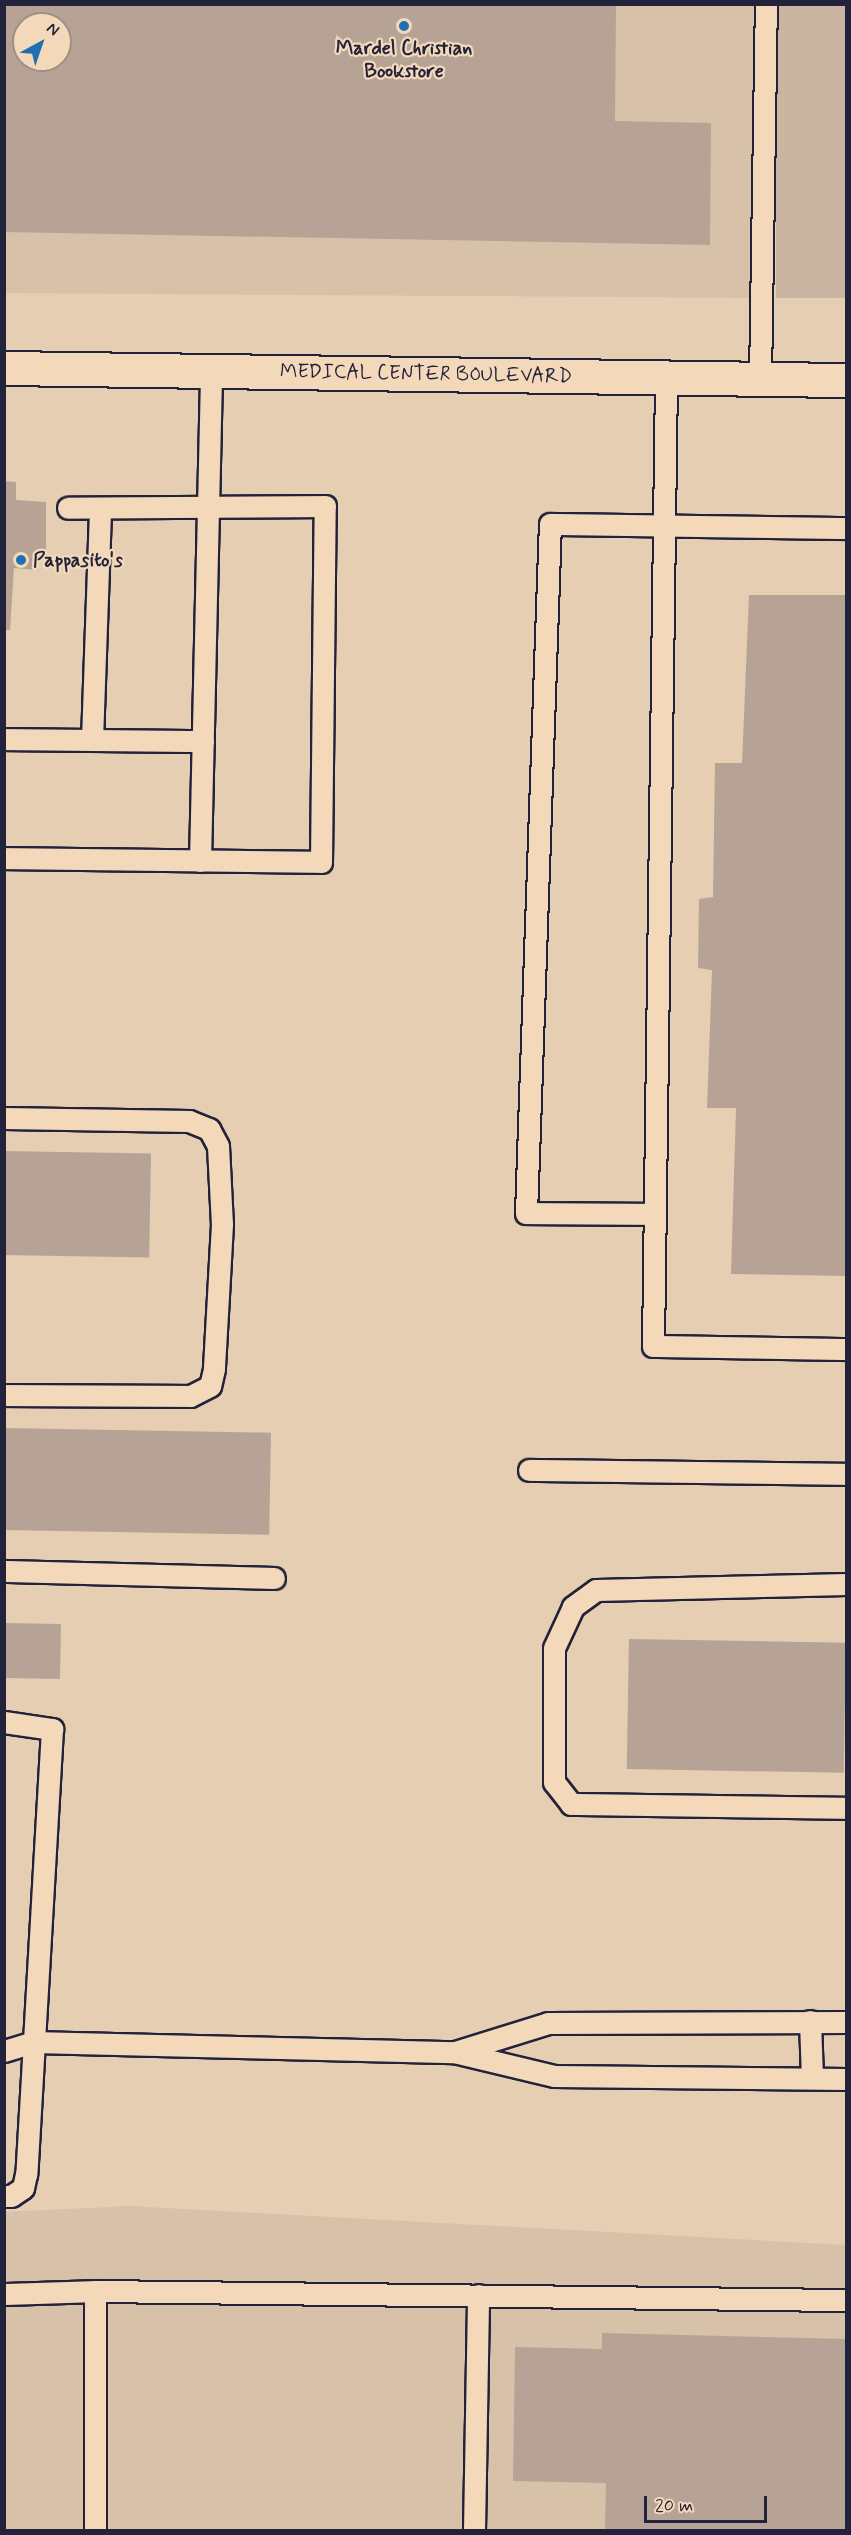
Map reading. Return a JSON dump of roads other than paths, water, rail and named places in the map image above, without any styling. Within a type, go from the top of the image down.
[{"type":"street","name":"MEDICAL CENTER BOULEVARD","points":[[4,368],[846,380]]},
{"type":"lane","points":[[760,379],[766,4]]},
{"type":"lane","points":[[200,861],[211,370]]},
{"type":"lane","points":[[666,378],[654,1346],[846,1349]]},
{"type":"lane","points":[[4,858],[321,862],[325,506],[68,508]]},
{"type":"lane","points":[[92,740],[100,508]]},
{"type":"lane","points":[[655,1214],[526,1213],[550,524],[846,528]]},
{"type":"lane","points":[[4,739],[203,741]]},
{"type":"lane","points":[[4,1118],[189,1121],[209,1129],[218,1146],[222,1224],[214,1369],[210,1386],[190,1396],[4,1395]]},
{"type":"lane","points":[[529,1470],[846,1474]]},
{"type":"lane","points":[[4,1571],[273,1578]]},
{"type":"lane","points":[[846,1584],[596,1590],[573,1607],[554,1648],[554,1782],[571,1804],[846,1808]]},
{"type":"lane","points":[[4,1722],[52,1729],[26,2174],[23,2188],[11,2196],[4,2196]]},
{"type":"lane","points":[[810,2021],[812,2078]]},
{"type":"lane","points":[[454,2052],[548,2023],[846,2022]]},
{"type":"lane","points":[[4,2051],[33,2042],[454,2052],[554,2076],[846,2079]]},
{"type":"lane","points":[[4,2294],[95,2291],[846,2300]]},
{"type":"lane","points":[[95,2291],[95,2530]]},
{"type":"lane","points":[[474,2530],[478,2295]]},
{"type":"place","name":"Mardel Christian Bookstore","points":[[404,26]]},
{"type":"place","name":"Pappasito's","points":[[21,560]]}]
